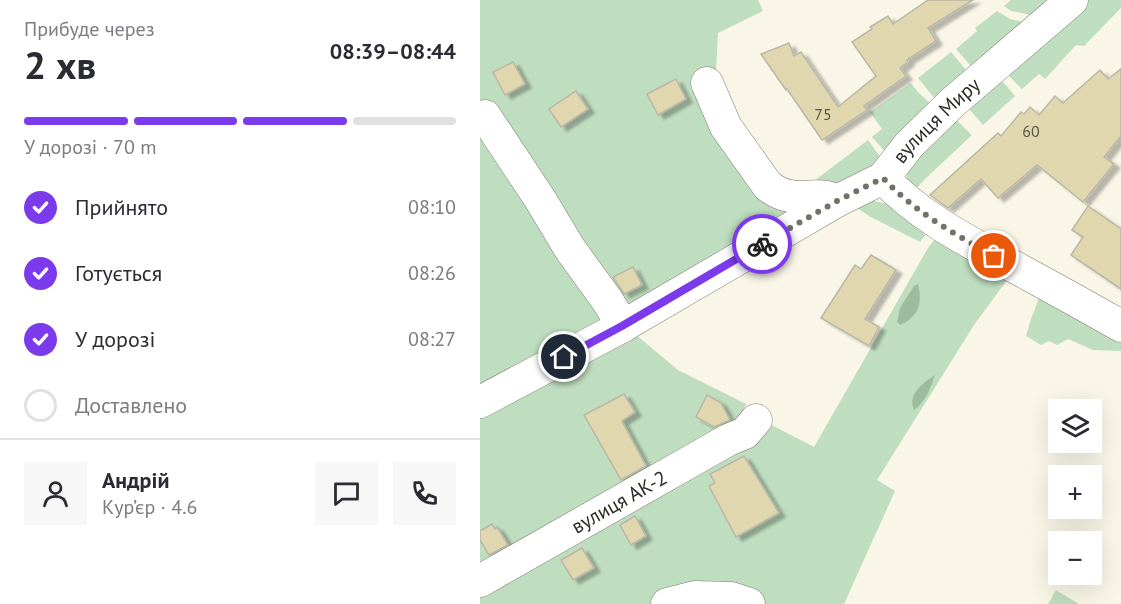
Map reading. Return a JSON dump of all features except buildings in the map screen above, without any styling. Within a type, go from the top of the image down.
[{"type":"street","name":"вулиця Миру","points":[[480,402],[622,326],[837,201],[883,178],[909,145],[952,103],[1071,0]]},
{"type":"street","points":[[707,83],[726,126],[768,186],[778,193],[790,196],[829,197],[837,201]]},
{"type":"street","points":[[485,116],[570,249],[608,300],[622,326]]},
{"type":"street","points":[[883,178],[916,209],[952,232],[1121,326]]},
{"type":"street","name":"вулиця АК-2","points":[[480,581],[728,440],[745,433],[756,420]]},
{"type":"street","points":[[667,604],[695,597],[731,598],[749,604]]},
{"type":"green space","points":[[480,0],[758,0],[763,11],[718,33],[715,88],[731,126],[727,124],[724,128],[763,187],[787,201],[821,200],[625,314],[605,293],[488,115],[480,115]]},
{"type":"green space","points":[[1011,0],[1061,0],[1037,20],[1027,14],[1011,11],[1004,6]]},
{"type":"green space","points":[[1084,0],[1121,0],[1121,8],[1084,46],[1076,45],[1045,79],[1039,74],[1022,89],[1003,70]]},
{"type":"green space","points":[[997,11],[1010,19],[1024,22],[976,72],[956,49],[977,31],[975,28]]},
{"type":"green space","points":[[951,52],[971,76],[940,105],[918,78]]},
{"type":"green space","points":[[995,76],[1015,96],[983,125],[965,102]]},
{"type":"green space","points":[[911,83],[936,109],[889,156],[872,137],[882,129],[870,112]]},
{"type":"green space","points":[[951,115],[972,135],[917,188],[969,233],[907,180],[906,167]]},
{"type":"green space","points":[[480,116],[612,323],[480,395]]},
{"type":"green space","points":[[733,128],[738,131],[774,184],[806,187],[868,140],[883,161],[862,180],[837,193],[813,195],[777,190],[771,188]]},
{"type":"green space","points":[[865,200],[891,206],[931,227],[920,242],[854,206]]},
{"type":"green space","points":[[940,232],[1121,334],[1121,351],[1093,350],[1068,339],[1057,345],[1049,341],[1041,345],[1026,336],[1041,293],[1010,276],[974,325],[877,480],[895,491],[844,604],[480,604],[480,587],[762,420],[814,447],[928,248]]},
{"type":"green space","points":[[918,284],[920,298],[918,309],[911,318],[900,325],[897,322],[900,308],[914,286]]},
{"type":"green space","points":[[635,334],[678,370],[746,404],[743,410],[753,415],[480,576],[480,409]]},
{"type":"green space","points":[[935,375],[924,399],[914,410],[912,404],[917,389]]},
{"type":"green space","points":[[1056,590],[1079,604],[1048,604]]},
{"type":"way so far","points":[[762,244],[837,201],[883,178],[916,209],[994,256]]},
{"type":"route","points":[[564,357],[622,326],[762,244]]}]
